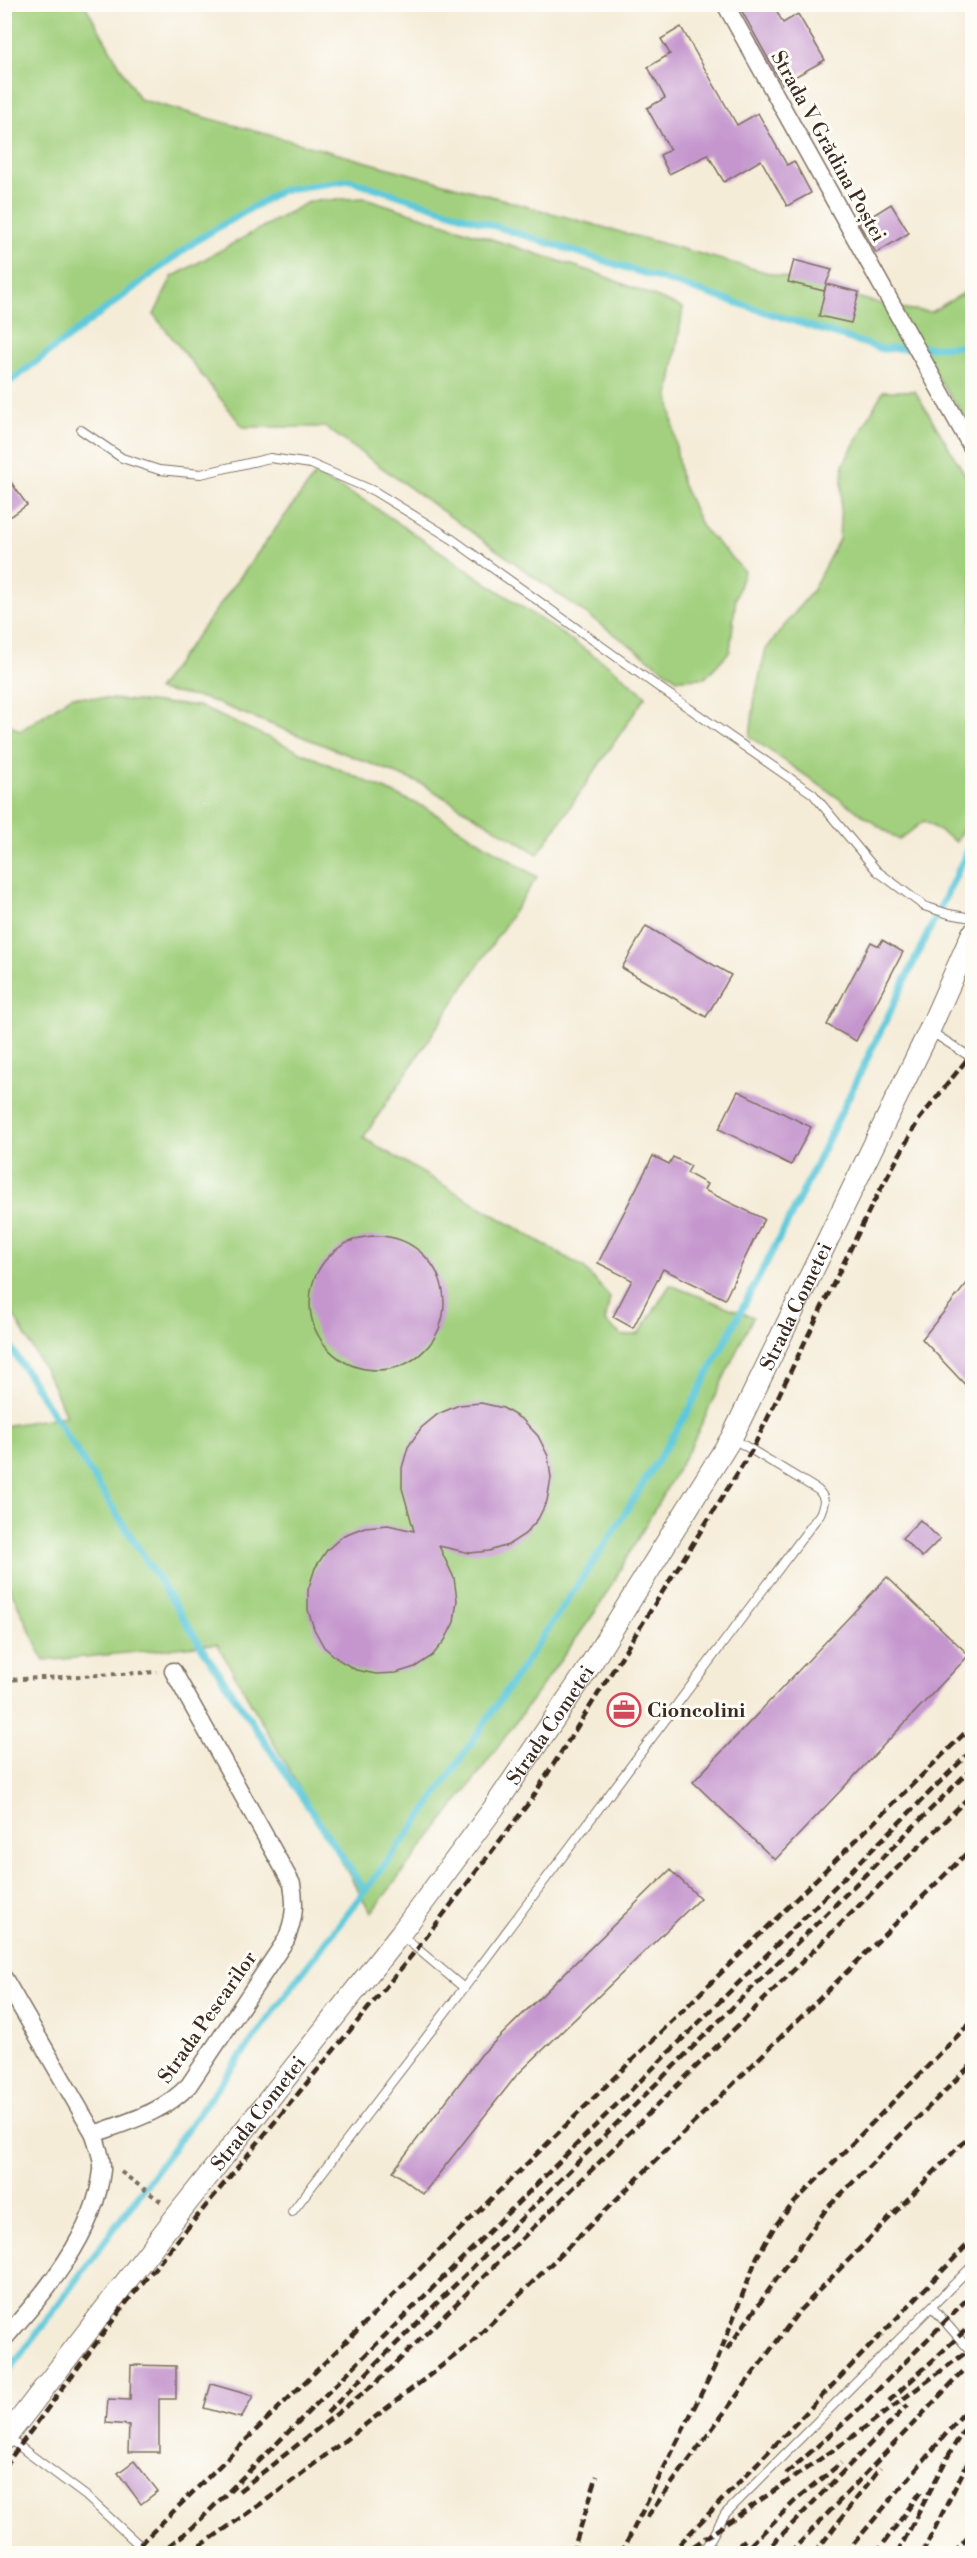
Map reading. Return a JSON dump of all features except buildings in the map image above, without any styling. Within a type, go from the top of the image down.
[{"type":"street","name":"Strada V Grădina Poștei","points":[[725,4],[972,448]]},
{"type":"street","name":"Strada Cometei","points":[[6,2439],[178,2214],[400,1934],[493,1809],[584,1675],[732,1437],[929,1031],[972,934]]},
{"type":"street","name":"Strada Pescarilor","points":[[94,2134],[162,2108],[176,2099],[189,2085],[286,1940],[294,1921],[295,1900],[292,1884],[173,1671]]},
{"type":"street","points":[[4,1978],[94,2134],[102,2169],[91,2215],[66,2261],[4,2339]]},
{"type":"lane","points":[[81,430],[122,458],[159,470],[201,474],[270,458],[311,464],[374,492],[452,539],[813,794],[877,871],[924,906],[972,918]]},
{"type":"lane","points":[[929,1031],[972,1058]]},
{"type":"lane","points":[[292,2212],[464,1988],[820,1515],[825,1503],[824,1495],[732,1437]]},
{"type":"lane","points":[[400,1934],[464,1988]]},
{"type":"lane","points":[[702,2553],[725,2514],[972,2266]]},
{"type":"lane","points":[[932,2307],[972,2353]]},
{"type":"lane","points":[[6,2439],[86,2496],[149,2553]]},
{"type":"path","points":[[4,1680],[173,1671]]},
{"type":"path","points":[[124,2175],[155,2197]]},
{"type":"green space","points":[[5,5],[85,5],[139,99],[896,308],[931,312],[972,288],[972,427],[918,350],[882,349],[349,180],[282,190],[197,240],[5,386]]},
{"type":"green space","points":[[365,198],[596,273],[683,308],[669,396],[681,481],[702,527],[744,571],[736,597],[730,651],[705,678],[677,679],[325,427],[243,427],[154,315],[172,277],[310,201]]},
{"type":"green space","points":[[883,391],[915,391],[972,486],[972,740],[967,757],[972,762],[972,811],[956,842],[924,821],[899,840],[750,737],[755,696],[766,649],[812,591],[839,539],[843,465]]},
{"type":"green space","points":[[315,475],[367,502],[611,667],[646,696],[538,854],[422,784],[207,699],[157,690]]},
{"type":"green space","points":[[72,696],[198,706],[426,808],[537,877],[363,1138],[583,1267],[610,1297],[605,1322],[623,1336],[639,1334],[670,1285],[753,1317],[691,1446],[598,1608],[474,1780],[371,1913],[217,1644],[44,1661],[5,1577],[4,1426],[66,1416],[52,1383],[5,1300],[5,721],[20,731]]},
{"type":"waterway","points":[[4,386],[197,240],[282,190],[350,180],[882,349],[964,346],[972,341]]},
{"type":"waterway","points":[[4,2378],[302,1973],[422,1816],[610,1537],[690,1408],[792,1214],[972,842]]},
{"type":"waterway","points":[[4,1337],[206,1654],[365,1891]]},
{"type":"railway","points":[[4,2467],[126,2303],[417,1949],[531,1800],[752,1450],[872,1205],[918,1121],[972,1053]]},
{"type":"railway","points":[[130,2554],[972,1726]]},
{"type":"railway","points":[[158,2554],[192,2528],[972,1750]]},
{"type":"railway","points":[[327,2413],[972,1768]]},
{"type":"railway","points":[[239,2491],[377,2382],[972,1794]]},
{"type":"railway","points":[[189,2554],[279,2491],[470,2344],[972,1848]]},
{"type":"railway","points":[[621,2554],[715,2366],[757,2257],[775,2226],[792,2205],[972,2021]]},
{"type":"railway","points":[[727,2349],[827,2208],[972,2064]]},
{"type":"railway","points":[[647,2517],[800,2310],[972,2133]]},
{"type":"railway","points":[[670,2554],[972,2240]]},
{"type":"railway","points":[[786,2474],[859,2409],[972,2294]]},
{"type":"railway","points":[[889,2401],[972,2324]]},
{"type":"railway","points":[[682,2554],[845,2442],[972,2348]]},
{"type":"railway","points":[[789,2554],[972,2362]]},
{"type":"railway","points":[[845,2554],[972,2403]]},
{"type":"railway","points":[[763,2554],[908,2405]]},
{"type":"railway","points":[[897,2554],[952,2449],[972,2417]]},
{"type":"railway","points":[[922,2554],[972,2454]]},
{"type":"railway","points":[[741,2554],[795,2501],[841,2463]]},
{"type":"railway","points":[[814,2554],[880,2468]]},
{"type":"railway","points":[[572,2554],[597,2476]]},
{"type":"railway","points":[[876,2554],[922,2490]]},
{"type":"railway","points":[[954,2554],[972,2532]]},
{"type":"railway","points":[[729,2554],[745,2540]]},
{"type":"place","name":"Cioncolini","points":[[624,1710]]}]
